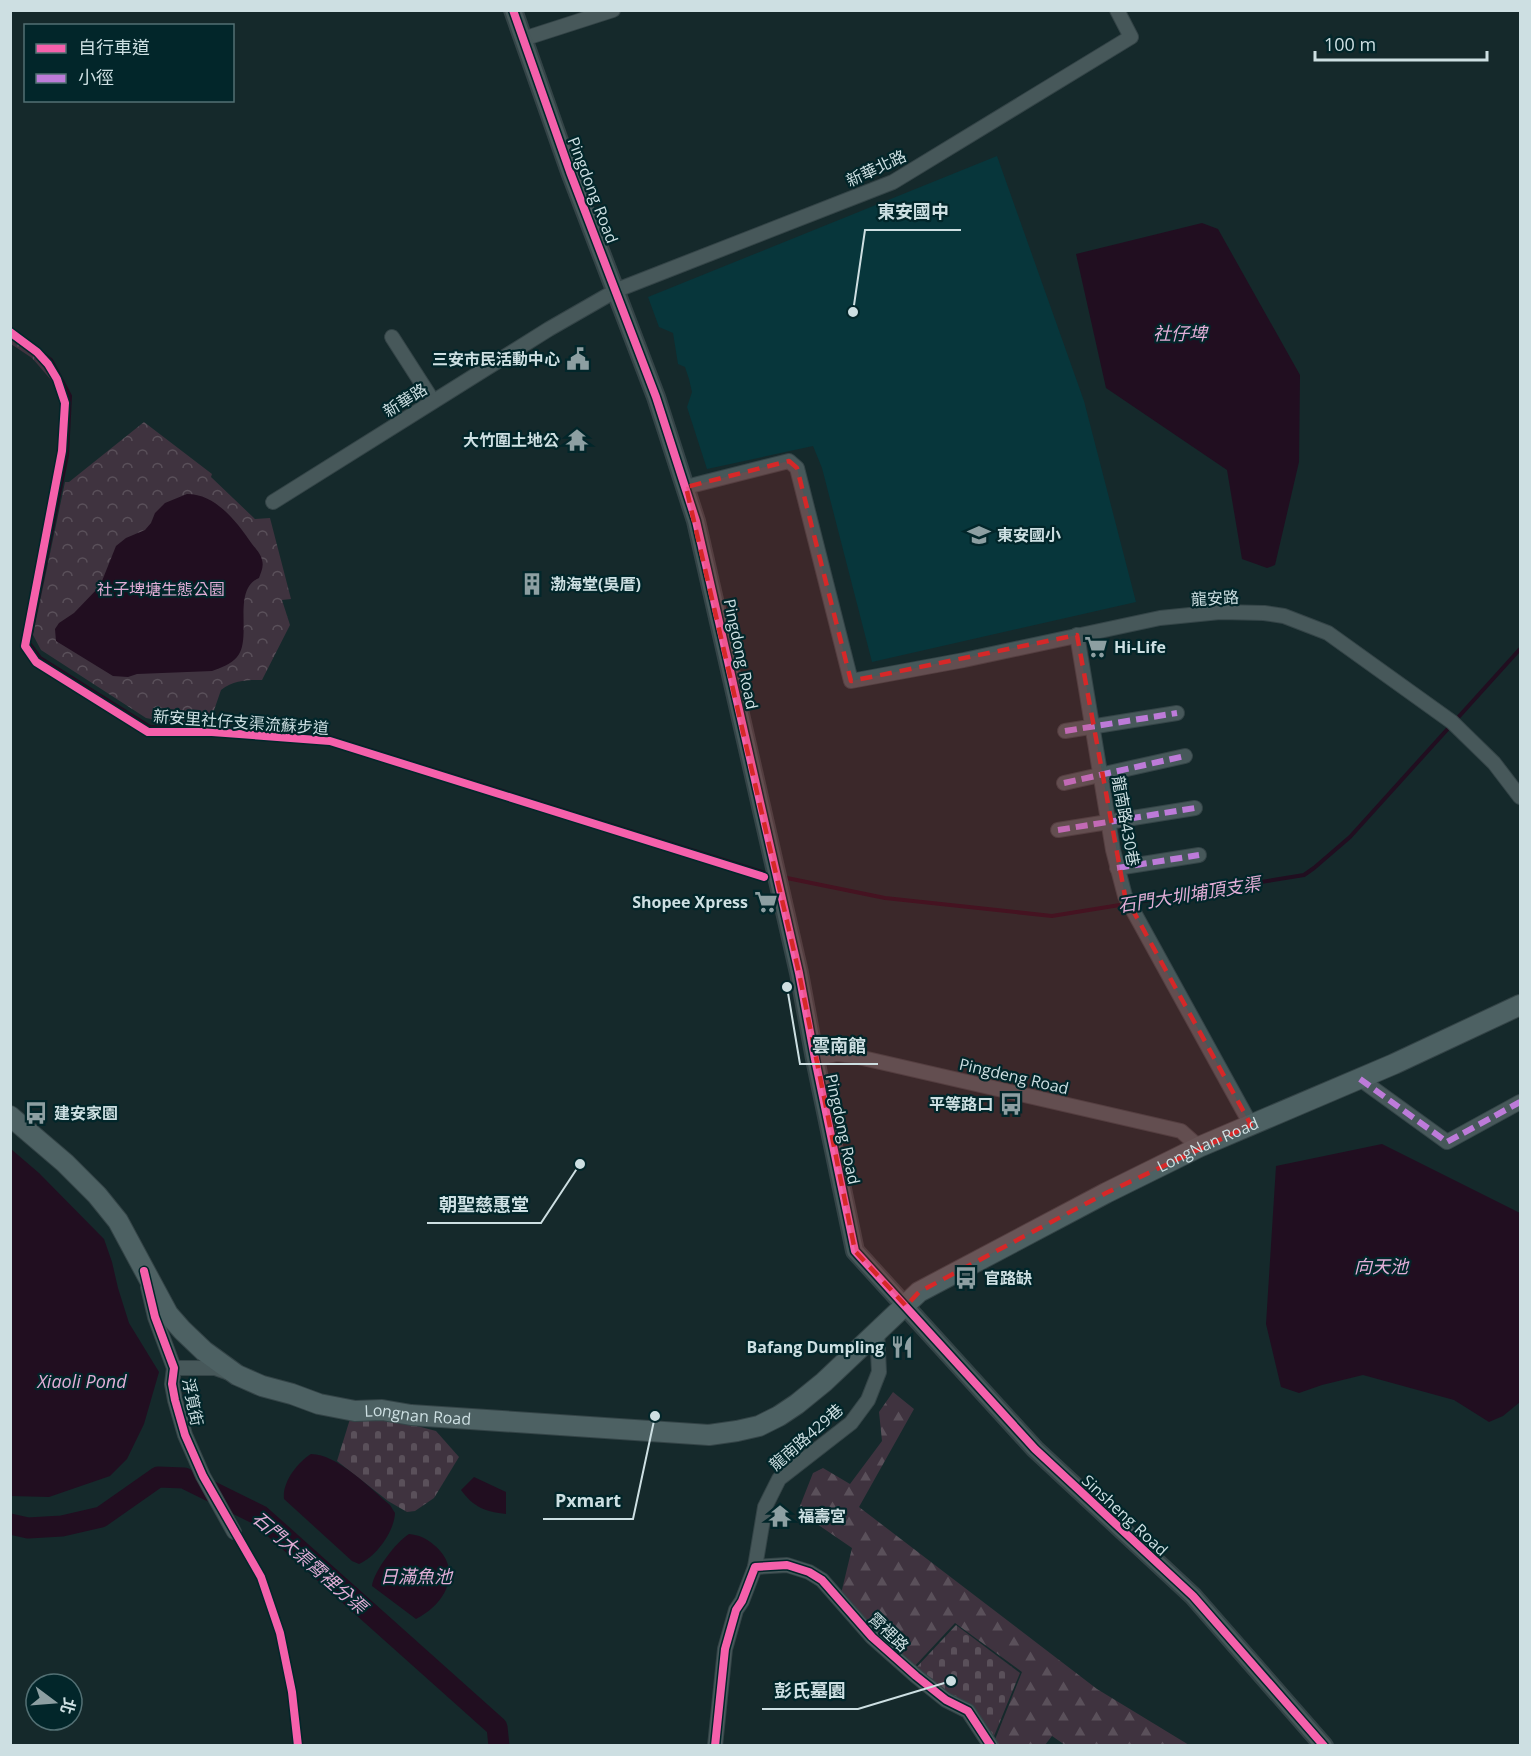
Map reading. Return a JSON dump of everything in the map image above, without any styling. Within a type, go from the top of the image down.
[{"type":"main road","name":"LongNan Road","points":[[906,1306],[919,1292],[1106,1192],[1199,1147],[1360,1079],[1521,1005]]},
{"type":"main road","name":"Longnan Road","points":[[10,1116],[57,1156],[97,1195],[118,1221],[168,1314],[204,1352],[237,1375],[262,1386],[320,1404],[355,1411],[382,1410],[411,1415],[709,1434],[737,1431],[759,1426],[797,1404],[906,1306]]},
{"type":"street","name":"Pingdong Road","points":[[513,10],[570,172],[656,397],[686,487],[711,577],[799,973],[855,1251],[906,1306]]},
{"type":"street","points":[[523,39],[613,10]]},
{"type":"street","name":"新華北路","points":[[617,290],[893,182],[1131,37],[1117,10]]},
{"type":"street","name":"新華路","points":[[273,502],[549,329],[617,290]]},
{"type":"street","points":[[392,337],[433,401]]},
{"type":"street","name":"龍安路","points":[[686,487],[789,462],[797,468],[851,681],[964,660],[1160,618],[1220,612],[1284,616],[1328,633],[1454,725],[1494,763],[1521,797]]},
{"type":"street","name":"龍南路430巷","points":[[1077,635],[1108,822],[1117,868],[1129,905],[1251,1125]]},
{"type":"street","points":[[1065,731],[1176,713]]},
{"type":"street","points":[[1064,783],[1185,756]]},
{"type":"street","points":[[1058,830],[1195,808]]},
{"type":"street","points":[[1117,868],[1199,855]]},
{"type":"street","name":"Pingdeng Road","points":[[815,1059],[837,1054],[854,1056],[931,1073],[1181,1131],[1199,1147]]},
{"type":"street","points":[[1360,1079],[1447,1142],[1521,1102]]},
{"type":"street","name":"浮筧街","points":[[144,1270],[155,1317],[174,1368],[172,1384],[185,1435],[203,1476],[234,1532]]},
{"type":"street","name":"Sinsheng Road","points":[[906,1306],[1035,1449],[1200,1603],[1324,1746]]},
{"type":"street","name":"龍南路429巷","points":[[715,1746],[724,1649],[736,1610],[742,1601],[755,1566],[765,1507],[779,1479],[850,1423],[868,1400],[879,1372],[877,1331]]},
{"type":"street","points":[[174,1368],[215,1368],[237,1375]]},
{"type":"street","name":"霄裡路","points":[[755,1566],[787,1565],[809,1572],[822,1580],[872,1637],[946,1700],[968,1712],[991,1746]]},
{"type":"highlighted area","points":[[789,461],[797,468],[851,681],[1077,635],[1125,896],[1251,1125],[1106,1193],[919,1292],[906,1306],[855,1251],[799,973],[686,487]]},
{"type":"shaded area","points":[[997,156],[1084,401],[1136,602],[872,662],[822,468],[813,446],[707,469],[687,407],[692,392],[685,367],[678,364],[673,333],[659,327],[648,297]]},
{"type":"green space","points":[[11,334],[36,354],[54,380],[52,381],[32,358],[11,344]]},
{"type":"green space","name":"社子埤塘生態公園","points":[[144,422],[212,474],[211,477],[255,519],[270,518],[291,599],[282,600],[290,625],[262,680],[236,682],[221,690],[211,719],[212,728],[200,727],[200,722],[166,722],[146,718],[41,650],[33,635],[65,482],[69,482]]},
{"type":"green space","points":[[893,1392],[914,1409],[859,1507],[1097,1689],[1189,1745],[1065,1745],[1052,1736],[1045,1745],[997,1745],[994,1742],[1022,1672],[955,1623],[912,1669],[840,1598],[852,1548],[798,1511],[813,1473],[823,1468],[850,1484],[882,1441],[879,1412]]},
{"type":"green space","points":[[383,1417],[436,1431],[459,1457],[434,1498],[415,1511],[407,1512],[388,1501],[337,1461],[350,1419]]},
{"type":"green space","points":[[956,1625],[1020,1673],[992,1741],[914,1670]]},
{"type":"water","name":"社仔埤","points":[[1202,223],[1218,229],[1300,375],[1299,462],[1275,565],[1267,568],[1242,559],[1227,470],[1106,388],[1076,254]]},
{"type":"water","points":[[187,494],[207,499],[225,511],[240,527],[263,563],[259,578],[251,584],[246,593],[243,638],[237,657],[229,664],[212,671],[113,676],[56,641],[55,629],[59,623],[74,613],[100,586],[116,546],[126,538],[145,530],[155,513],[165,503]]},
{"type":"water","name":"向天池","points":[[1382,1144],[1520,1213],[1520,1402],[1503,1416],[1489,1422],[1454,1400],[1363,1375],[1299,1393],[1281,1387],[1266,1324],[1276,1166]]},
{"type":"water","name":"Xiaoli Pond","points":[[11,1149],[39,1173],[104,1239],[129,1323],[159,1372],[144,1424],[127,1459],[110,1476],[49,1497],[11,1496]]},
{"type":"water","points":[[311,1454],[332,1460],[342,1466],[390,1505],[395,1513],[388,1536],[372,1556],[359,1564],[352,1561],[284,1499],[288,1479],[301,1462]]},
{"type":"water","points":[[474,1477],[506,1492],[506,1514],[480,1508],[470,1501],[461,1490]]},
{"type":"water","name":"日滿魚池","points":[[409,1534],[422,1537],[434,1545],[448,1565],[449,1575],[448,1586],[443,1596],[427,1613],[416,1619],[372,1586],[386,1557]]},
{"type":"waterway","points":[[10,329],[51,360],[70,396],[67,455],[29,643],[40,658],[150,727],[329,737],[772,875]]},
{"type":"waterway","name":"石門大圳埔頂支渠","points":[[782,877],[885,898],[1052,916],[1304,875],[1350,837],[1520,649]]},
{"type":"waterway","name":"石門大渠霄裡分渠","points":[[10,1524],[28,1528],[62,1526],[101,1517],[158,1477],[184,1478],[261,1516],[497,1727],[499,1746]]},
{"type":"marked path","points":[[1065,731],[1177,713]]},
{"type":"marked path","points":[[1064,783],[1185,756]]},
{"type":"marked path","points":[[1058,830],[1195,808]]},
{"type":"marked path","points":[[1117,868],[1199,855]]},
{"type":"marked path","points":[[1360,1079],[1447,1142],[1520,1102]]},
{"type":"cycle path","points":[[513,10],[570,172],[656,397],[696,521],[799,973],[855,1251],[1035,1449],[1193,1596],[1324,1746]]},
{"type":"cycle path","name":"新安里社仔支渠流蘇步道","points":[[10,332],[37,352],[48,364],[57,379],[65,403],[62,451],[25,646],[36,662],[148,732],[212,732],[330,741],[764,877]]},
{"type":"cycle path","points":[[144,1271],[155,1317],[174,1368],[172,1384],[185,1435],[203,1476],[261,1577],[280,1633],[292,1692],[298,1746]]},
{"type":"cycle path","points":[[715,1746],[725,1649],[736,1610],[742,1601],[755,1567],[787,1565],[809,1572],[822,1580],[872,1637],[946,1700],[968,1711],[991,1746]]},
{"type":"place","name":"東安國中","points":[[853,312]]},
{"type":"place","name":"三安市民活動中心","points":[[578,359]]},
{"type":"place","name":"大竹圍土地公","points":[[577,440]]},
{"type":"place","name":"東安國小","points":[[979,535]]},
{"type":"place","name":"渤海堂(吳厝)","points":[[532,584]]},
{"type":"place","name":"Hi-Life","points":[[1096,647]]},
{"type":"place","name":"Shopee Xpress","points":[[766,902]]},
{"type":"place","name":"雲南館","points":[[787,987]]},
{"type":"place","name":"平等路口","points":[[1011,1104]]},
{"type":"place","name":"建安家園","points":[[36,1113]]},
{"type":"place","name":"朝聖慈惠堂","points":[[580,1164]]},
{"type":"place","name":"官路缺","points":[[966,1278]]},
{"type":"place","name":"Bafang Dumpling","points":[[902,1347]]},
{"type":"place","name":"Pxmart","points":[[655,1416]]},
{"type":"place","name":"福壽宮","points":[[780,1516]]},
{"type":"place","name":"彭氏墓園","points":[[951,1681]]}]
